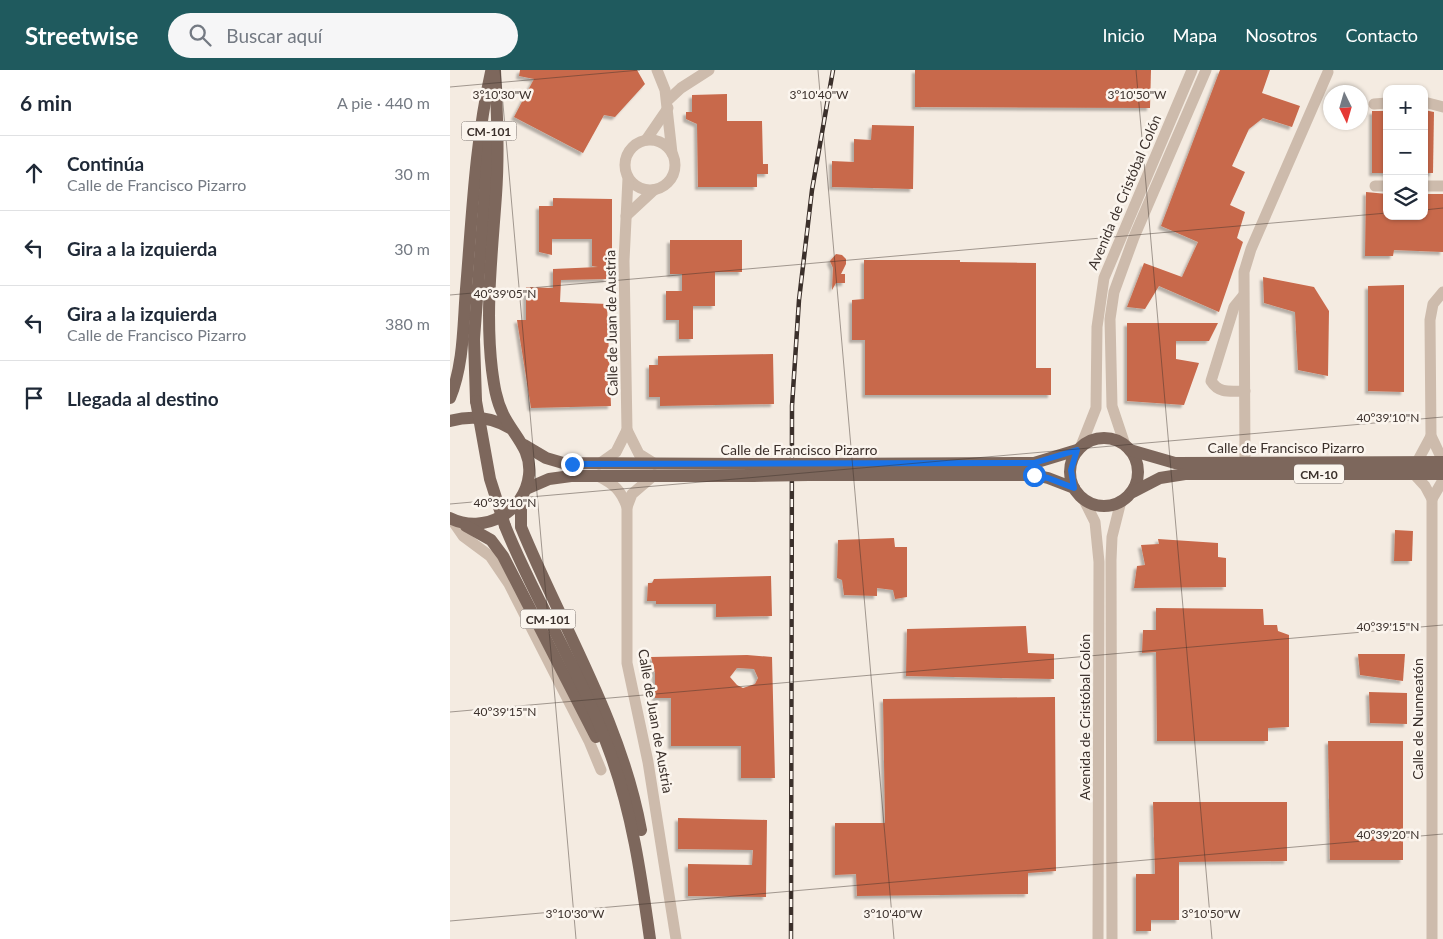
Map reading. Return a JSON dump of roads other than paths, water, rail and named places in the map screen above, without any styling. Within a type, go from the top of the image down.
[{"type":"main road","points":[[450,398],[459,370],[474,191],[486,96],[494,70]]},
{"type":"main road","points":[[494,70],[497,136],[489,328],[495,390],[503,415],[512,430]]},
{"type":"main road","name":"CM-101","points":[[494,70],[475,322],[476,400],[490,479],[505,526],[527,578],[593,710],[610,750],[626,804],[645,902],[650,939]]},
{"type":"main road","name":"CM-10","points":[[450,421],[460,418],[483,418],[498,421],[512,430],[524,445],[529,467],[524,494],[512,510],[499,518],[461,523]]},
{"type":"main road","name":"CM-10","points":[[1079,448],[1095,439],[1104,439],[1115,440],[1128,448]]},
{"type":"main road","name":"Calle de Francisco Pizarro","points":[[524,445],[546,458],[599,470]]},
{"type":"main road","points":[[1074,488],[1071,470],[1079,448]]},
{"type":"main road","name":"Calle de Francisco Pizarro","points":[[524,494],[539,482],[599,470],[753,470],[1034,463],[1079,448]]},
{"type":"main road","points":[[1128,448],[1138,464],[1138,473],[1133,492]]},
{"type":"main road","name":"Calle de Francisco Pizarro","points":[[1128,448],[1175,463],[1246,462],[1416,468],[1443,474]]},
{"type":"main road","name":"Calle de Francisco Pizarro","points":[[1133,492],[1160,478],[1184,474],[1416,468],[1443,461]]},
{"type":"main road","name":"Calle de Francisco Pizarro","points":[[810,469],[1034,475],[1074,488]]},
{"type":"main road","name":"CM-10","points":[[1074,488],[1083,498]]},
{"type":"main road","name":"CM-10","points":[[1121,502],[1133,492]]},
{"type":"main road","points":[[524,494],[520,527],[599,696],[624,764],[636,806],[647,863],[645,902]]},
{"type":"main road","points":[[1083,498],[1100,504],[1121,502]]},
{"type":"main road","points":[[461,523],[491,540],[510,568],[592,728],[611,778],[626,804]]},
{"type":"street","points":[[657,70],[668,104],[675,172],[670,181],[663,187],[654,190],[644,190],[635,186],[628,178],[625,169],[626,159],[630,150],[637,144],[646,140],[656,141],[665,145],[672,152]]},
{"type":"street","points":[[646,140],[668,104],[681,88],[709,70]]},
{"type":"street","name":"Avenida de Cristóbal Colón","points":[[1079,448],[1096,408],[1097,327],[1104,278],[1192,70]]},
{"type":"street","name":"Avenida de Cristóbal Colón","points":[[1128,448],[1112,406],[1110,319],[1114,292],[1130,246],[1206,70]]},
{"type":"street","points":[[1246,462],[1244,272],[1251,249],[1328,72]]},
{"type":"street","points":[[1374,104],[1383,103]]},
{"type":"street","points":[[1428,103],[1443,107]]},
{"type":"street","name":"Calle de Juan de Austria","points":[[627,430],[624,261],[628,178]]},
{"type":"street","points":[[1375,186],[1383,186]]},
{"type":"street","points":[[1428,186],[1443,186]]},
{"type":"street","points":[[626,216],[654,190]]},
{"type":"street","points":[[1443,292],[1433,304],[1430,320],[1431,436],[1443,461]]},
{"type":"street","points":[[1244,296],[1234,307],[1211,381],[1215,388],[1223,391],[1245,391]]},
{"type":"street","points":[[627,430],[616,452],[599,470],[622,494],[627,507]]},
{"type":"street","points":[[627,430],[639,454],[654,470],[632,494],[627,507]]},
{"type":"street","points":[[1431,436],[1416,468],[1432,499]]},
{"type":"street","points":[[1432,499],[1443,480]]},
{"type":"street","name":"Avenida de Cristóbal Colón","points":[[1083,498],[1095,522],[1099,562],[1098,939]]},
{"type":"street","name":"Calle de Nunneatón","points":[[1432,499],[1438,834],[1432,939]]},
{"type":"street","name":"Avenida de Cristóbal Colón","points":[[1112,939],[1111,560],[1112,537],[1121,502]]},
{"type":"street","name":"Calle de Juan de Austria","points":[[627,507],[627,663],[648,762],[676,939]]},
{"type":"street","points":[[461,523],[463,536],[490,556],[509,584],[585,733],[601,770]]},
{"type":"street","points":[[461,523],[476,544]]},
{"type":"railway","points":[[791,939],[792,406],[799,300],[812,190],[833,70]]}]
